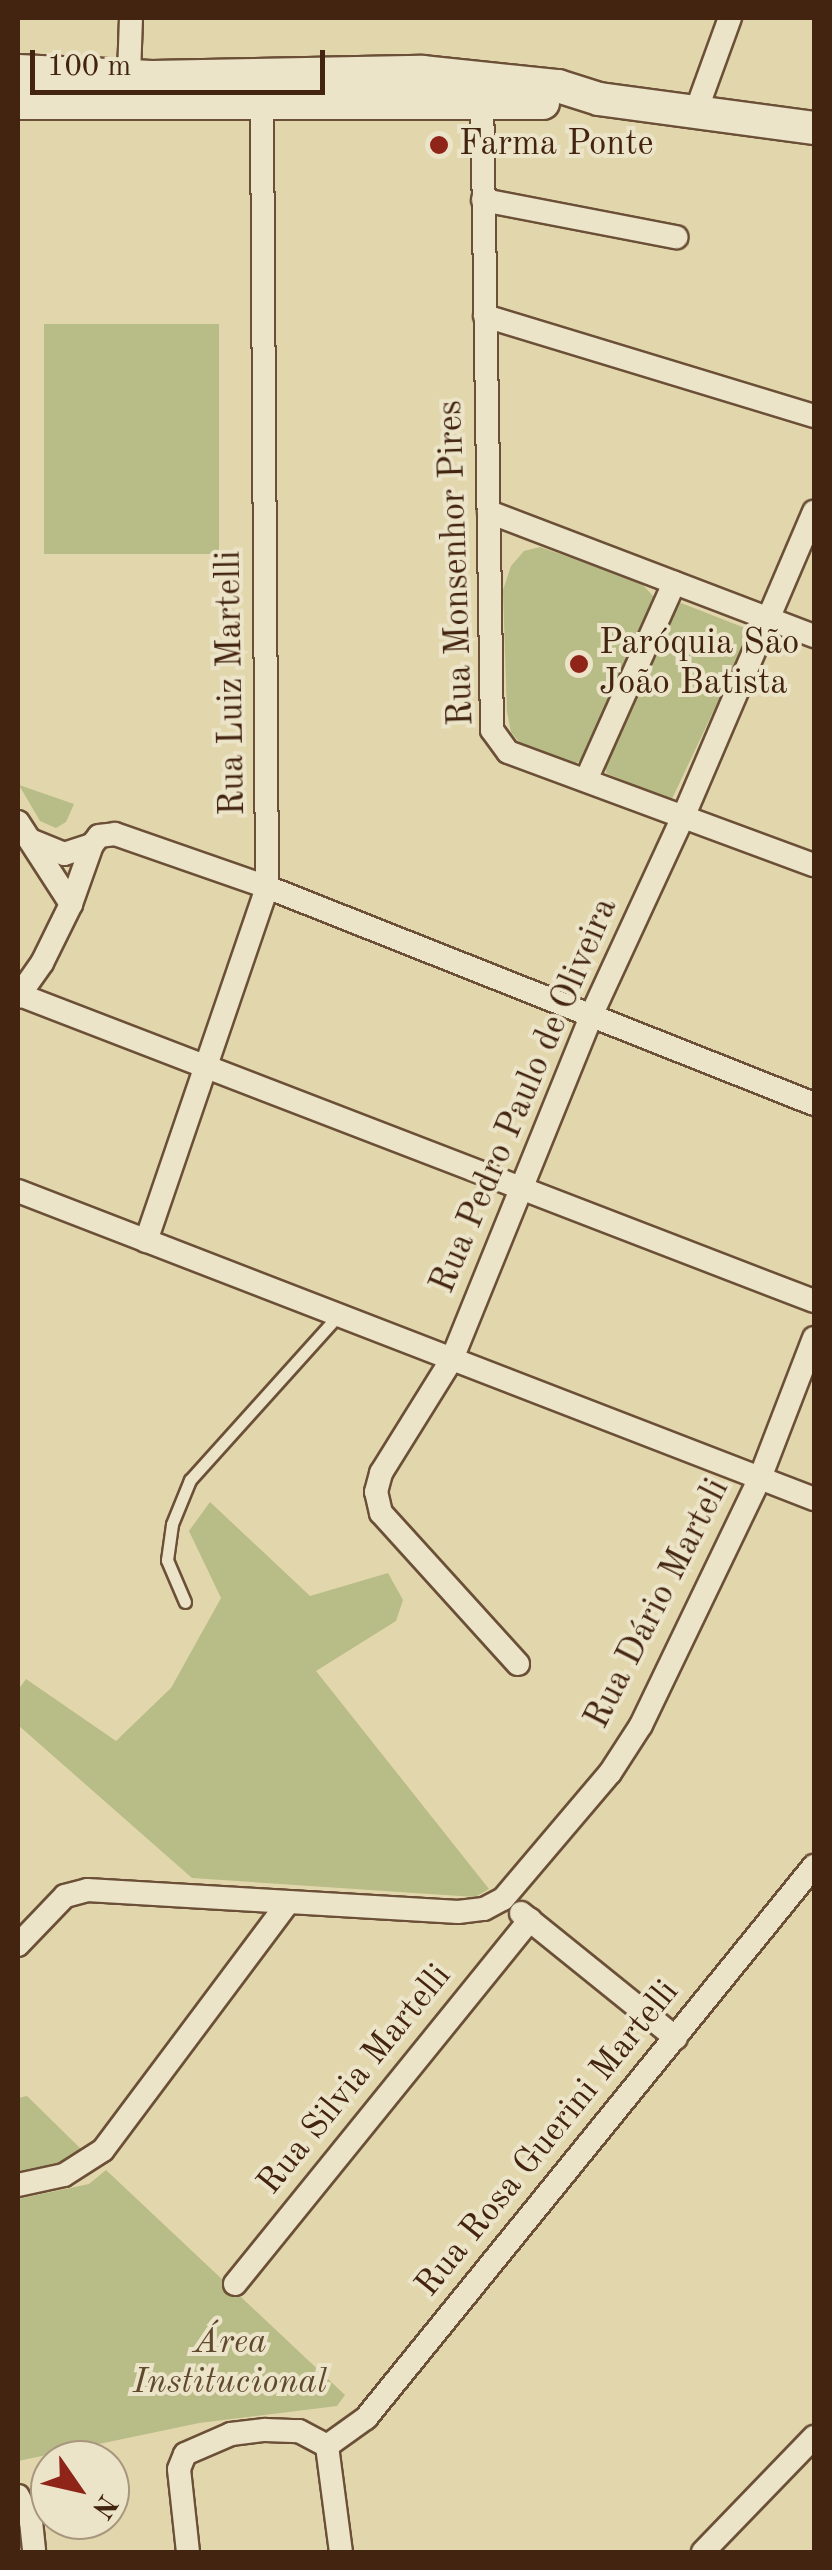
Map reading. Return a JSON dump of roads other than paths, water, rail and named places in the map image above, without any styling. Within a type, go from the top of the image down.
[{"type":"main road","points":[[18,71],[129,75],[422,72],[482,89],[562,104],[600,99],[814,128]]},
{"type":"main road","points":[[18,104],[262,104],[482,89]]},
{"type":"street","points":[[129,75],[132,18]]},
{"type":"street","points":[[695,114],[730,18]]},
{"type":"street","name":"Rua Monsenhor Pires","points":[[482,89],[492,730],[508,752],[814,865]]},
{"type":"street","name":"Rua Luiz Martelli","points":[[146,1241],[267,887],[262,104]]},
{"type":"street","points":[[483,200],[676,236]]},
{"type":"street","points":[[485,316],[814,416]]},
{"type":"street","points":[[488,512],[814,636]]},
{"type":"street","name":"Rua Pedro Paulo de Oliveira","points":[[518,1664],[404,1543],[381,1513],[381,1473],[452,1359],[592,1016],[684,815],[814,512]]},
{"type":"street","points":[[586,780],[674,583]]},
{"type":"street","points":[[23,831],[64,854],[115,834],[267,887],[814,1104]]},
{"type":"street","points":[[23,831],[71,904]]},
{"type":"street","points":[[95,841],[71,904],[19,996],[208,1065],[814,1301]]},
{"type":"street","points":[[18,1192],[814,1499]]},
{"type":"street","name":"Rua Dário Marteli","points":[[502,1899],[610,1773],[641,1724],[760,1478],[814,1338]]},
{"type":"street","name":"Rua Rosa Guerini Martelli","points":[[327,2446],[366,2418],[814,1866]]},
{"type":"street","points":[[18,1945],[64,1896],[87,1890],[286,1905],[458,1912],[484,1908],[502,1899],[676,2038]]},
{"type":"street","points":[[18,2185],[64,2175],[103,2150],[286,1905]]},
{"type":"street","name":"Rua Silvia Martelli","points":[[234,2284],[530,1920]]},
{"type":"street","points":[[188,2552],[181,2462],[196,2447],[230,2434],[265,2430],[300,2431],[327,2446],[341,2552]]},
{"type":"street","points":[[704,2552],[814,2437]]},
{"type":"street","points":[[18,2496],[32,2520],[34,2552]]},
{"type":"lane","points":[[185,1602],[167,1560],[172,1524],[190,1480],[337,1316]]},
{"type":"place","name":"Farma Ponte","points":[[439,145]]},
{"type":"place","name":"Paróquia São João Batista","points":[[579,664]]},
{"type":"park label","name":"Área Institucional","points":[[230,2363]]}]
